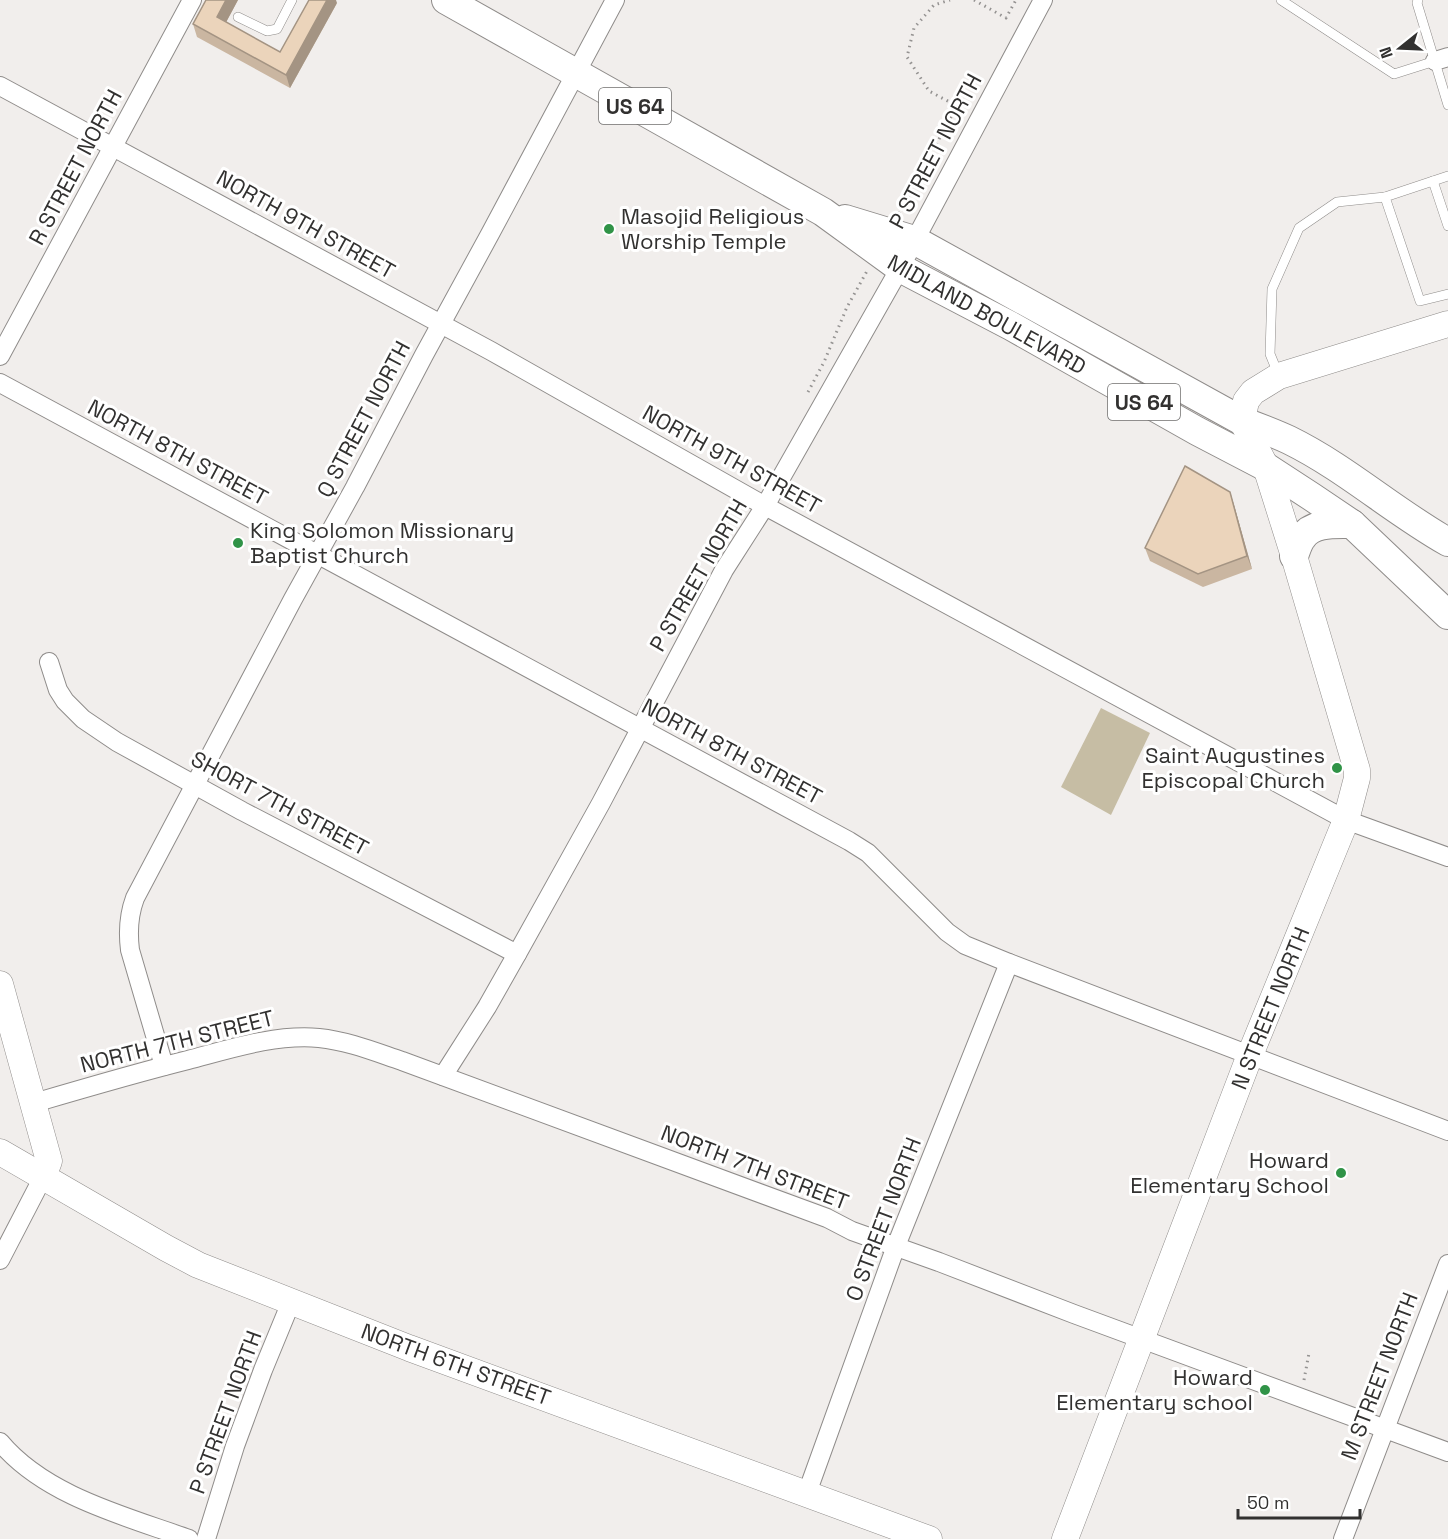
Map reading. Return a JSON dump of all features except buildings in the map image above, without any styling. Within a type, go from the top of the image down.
[{"type":"main road","name":"MIDLAND BOULEVARD","points":[[446,0],[823,212],[900,268],[1011,326],[1266,468],[1352,524],[1448,615]]},
{"type":"main road","name":"MIDLAND BOULEVARD","points":[[823,212],[914,240],[1242,421]]},
{"type":"main road","name":"US 64","points":[[1242,421],[1288,440],[1339,469],[1421,527],[1448,542]]},
{"type":"main road","points":[[1294,556],[1302,538],[1310,530],[1334,524],[1352,524]]},
{"type":"street","name":"R STREET NORTH","points":[[0,356],[192,0]]},
{"type":"street","name":"Q STREET NORTH","points":[[164,1066],[130,950],[132,906],[135,898],[615,0]]},
{"type":"street","name":"P STREET NORTH","points":[[443,1076],[518,954],[602,803],[724,570],[765,506],[900,268],[1036,3]]},
{"type":"street","name":"NORTH 9TH STREET","points":[[0,86],[491,351],[765,506],[1346,820],[1448,857]]},
{"type":"street","points":[[1242,421],[1246,401],[1252,392],[1279,376],[1448,324]]},
{"type":"street","name":"NORTH 8TH STREET","points":[[0,383],[849,841],[868,854],[947,932],[965,945],[1448,1131]]},
{"type":"street","name":"N STREET NORTH","points":[[1065,1539],[1250,1055],[1346,820],[1357,778],[1357,770],[1266,468],[1242,421]]},
{"type":"street","name":"SHORT 7TH STREET","points":[[49,662],[65,701],[83,719],[117,742],[415,902],[518,954]]},
{"type":"street","name":"O STREET NORTH","points":[[807,1493],[896,1246],[1009,963]]},
{"type":"street","points":[[0,984],[49,1161],[0,1260]]},
{"type":"street","name":"NORTH 7TH STREET","points":[[34,1103],[95,1084],[244,1045],[299,1037],[331,1039],[352,1044],[828,1218],[852,1231],[1448,1452]]},
{"type":"street","name":"NORTH 6TH STREET","points":[[0,1152],[198,1265],[409,1348],[929,1539]]},
{"type":"street","name":"M STREET NORTH","points":[[1343,1539],[1448,1264]]},
{"type":"street","name":"P STREET NORTH","points":[[206,1539],[239,1435],[291,1302]]},
{"type":"street","points":[[0,1443],[44,1480],[87,1502],[189,1539]]},
{"type":"lane","points":[[1281,0],[1394,74],[1441,59]]},
{"type":"lane","points":[[1418,0],[1417,3],[1441,59],[1448,105]]},
{"type":"lane","points":[[238,17],[267,31],[277,29],[288,2]]},
{"type":"lane","points":[[1279,376],[1270,354],[1272,289],[1299,228],[1338,201],[1385,197],[1448,176]]},
{"type":"lane","points":[[1433,181],[1448,226]]},
{"type":"lane","points":[[1385,197],[1420,302],[1448,294]]},
{"type":"path","points":[[950,0],[934,5],[914,28],[907,57],[929,91],[957,106]]},
{"type":"path","points":[[974,0],[1006,18],[1016,0]]},
{"type":"shaded area","points":[[1101,708],[1150,733],[1111,815],[1061,787]]},
{"type":"place","name":"Masojid Religious Worship Temple","points":[[609,229]]},
{"type":"place","name":"King Solomon Missionary Baptist Church","points":[[238,543]]},
{"type":"place","name":"Saint Augustines Episcopal Church","points":[[1337,768]]},
{"type":"place","name":"Howard Elementary School","points":[[1341,1173]]},
{"type":"place","name":"Howard Elementary school","points":[[1265,1390]]}]
